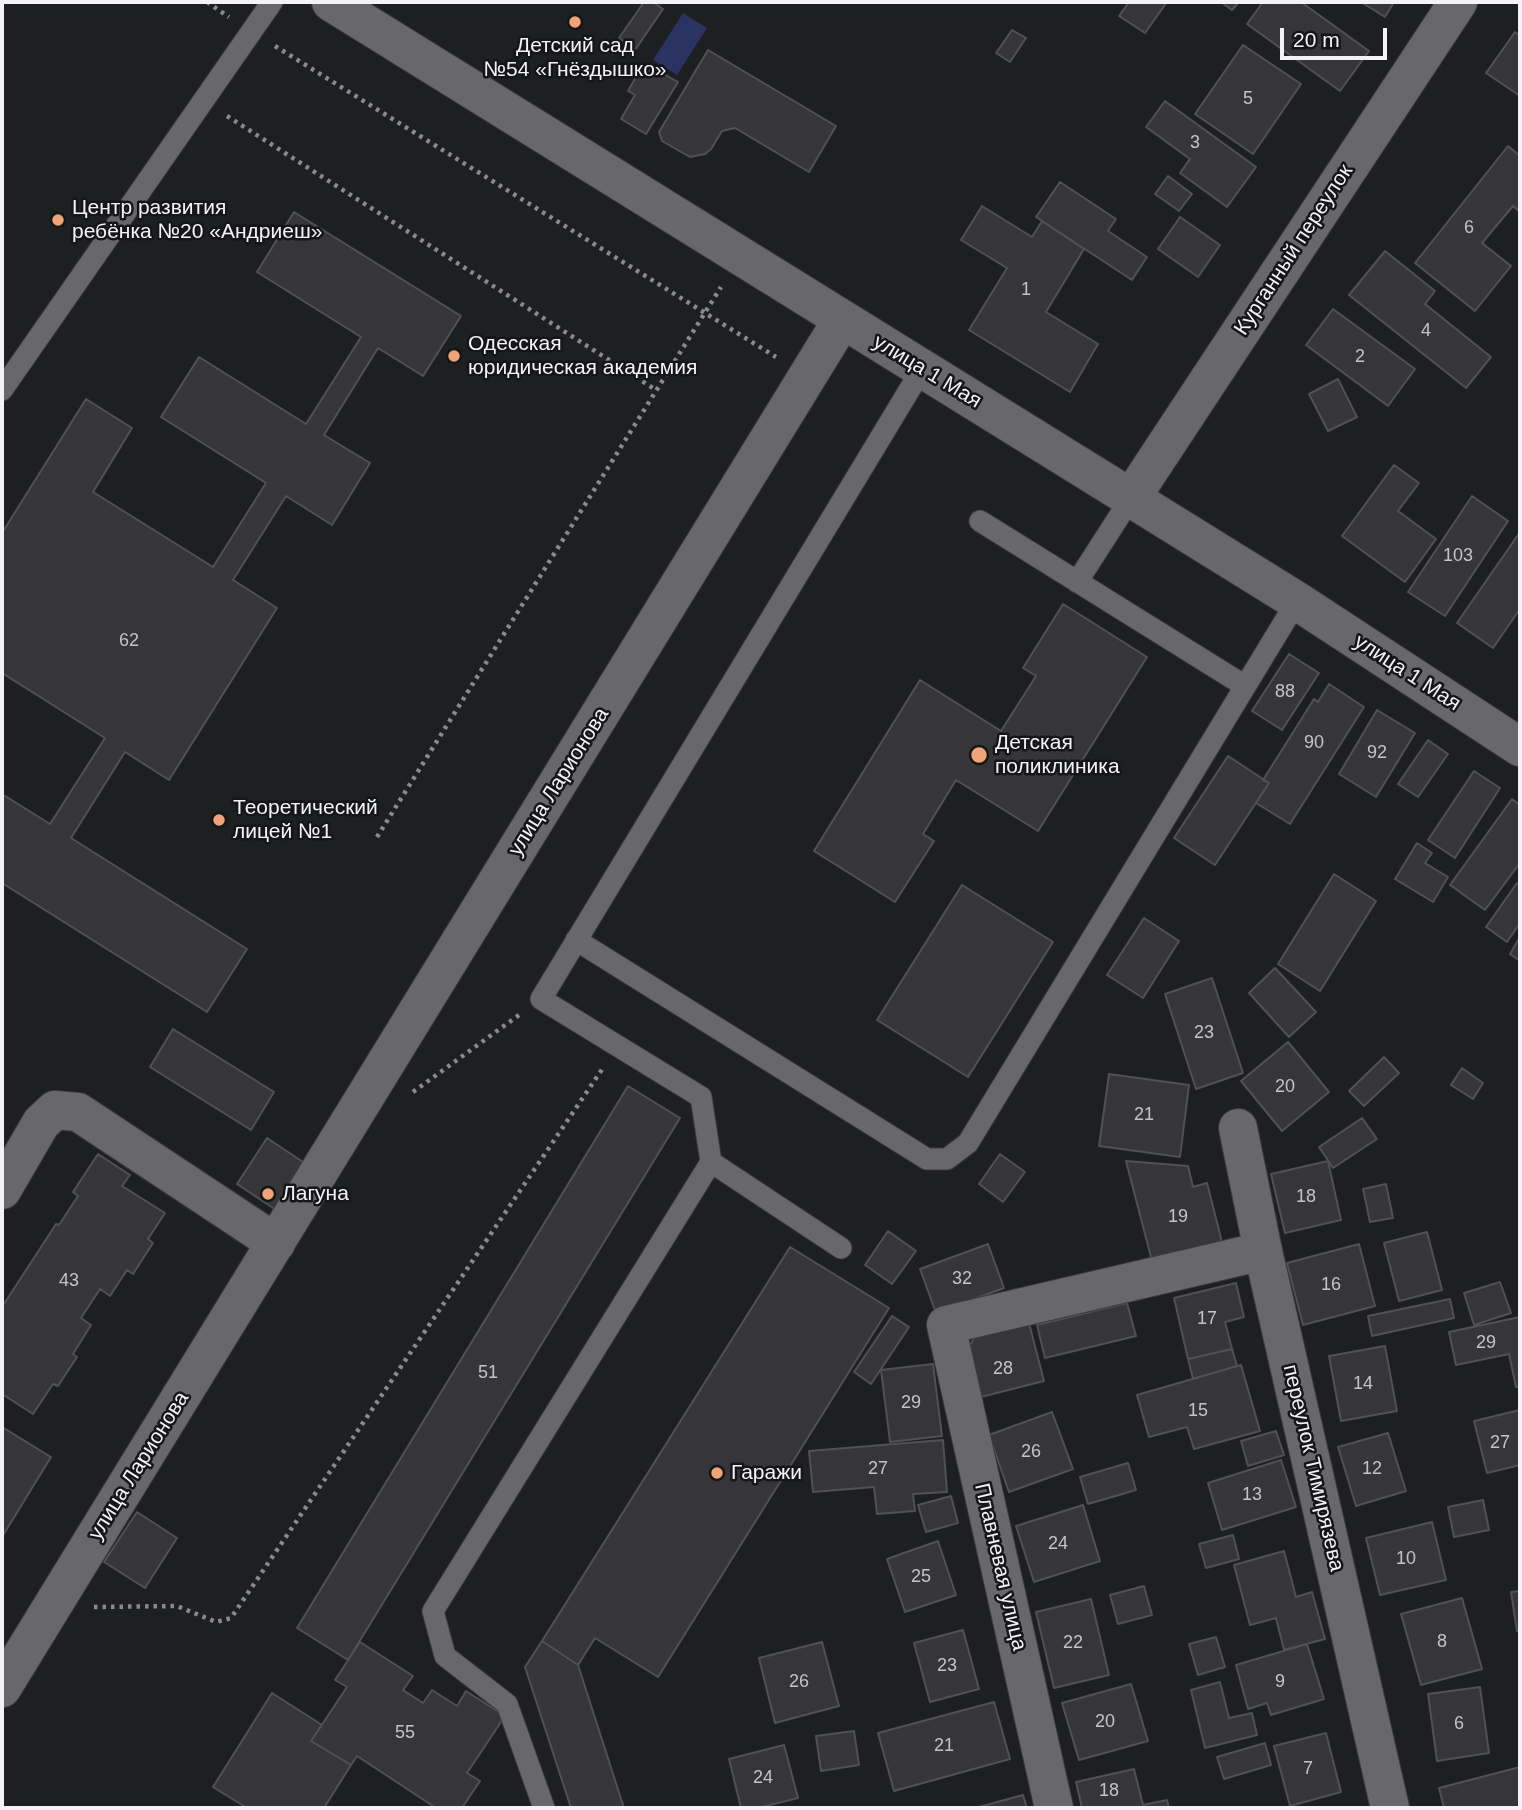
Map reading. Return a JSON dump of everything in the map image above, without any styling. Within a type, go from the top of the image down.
[{"type":"street","name":"улица 1 Мая","points":[[331,2],[1297,601],[1520,747]]},
{"type":"street","name":"Курганный переулок","points":[[1131,498],[1458,2]]},
{"type":"street","name":"улица Ларионова","points":[[2,1688],[842,320]]},
{"type":"street","points":[[2,1190],[41,1123],[55,1110],[78,1112],[276,1243]]},
{"type":"street","name":"переулок Тимирязева","points":[[1238,1128],[1391,1808]]},
{"type":"street","name":"Плавневая улица","points":[[1055,1808],[947,1325],[1264,1251]]},
{"type":"lane","points":[[2,390],[272,2]]},
{"type":"lane","points":[[544,1808],[507,1704],[445,1656],[433,1611],[711,1162],[701,1097],[541,999],[922,369]]},
{"type":"lane","points":[[1077,582],[1131,498]]},
{"type":"lane","points":[[980,521],[1245,686]]},
{"type":"lane","points":[[576,940],[927,1159],[947,1159],[968,1143],[1297,601]]},
{"type":"lane","points":[[711,1162],[841,1248]]},
{"type":"path","points":[[207,2],[808,377]]},
{"type":"path","points":[[202,101],[656,390]]},
{"type":"path","points":[[377,837],[740,256]]},
{"type":"path","points":[[410,1095],[541,999]]},
{"type":"path","points":[[52,1608],[177,1606],[216,1622],[230,1618],[618,1046]]},
{"type":"water","points":[[683,13],[707,28],[677,75],[653,60]]},
{"type":"building","points":[[644,2],[653,2],[663,9],[635,50],[619,38]]},
{"type":"building","points":[[1129,2],[1167,2],[1145,33],[1119,16]]},
{"type":"building","points":[[1221,2],[1239,2],[1232,10]]},
{"type":"building","points":[[1263,2],[1301,2],[1369,51],[1340,91],[1247,24]]},
{"type":"building","points":[[1361,2],[1394,2],[1385,17]]},
{"type":"building","points":[[1012,30],[1026,38],[1010,62],[996,53]]},
{"type":"building","points":[[1515,32],[1520,36],[1520,96],[1486,73]]},
{"type":"building","points":[[1243,45],[1301,84],[1253,154],[1195,114]]},
{"type":"building","points":[[708,50],[836,126],[809,172],[735,128],[722,131],[705,154],[690,157],[662,141],[659,132]]},
{"type":"building","points":[[652,67],[678,82],[646,134],[621,119],[635,95],[628,91],[641,68],[649,72]]},
{"type":"building","points":[[1165,101],[1256,167],[1227,207],[1180,173],[1190,159],[1146,127]]},
{"type":"building","points":[[1508,146],[1520,156],[1520,212],[1513,206],[1482,243],[1511,266],[1475,311],[1415,263]]},
{"type":"building","points":[[1168,176],[1192,194],[1179,211],[1155,194]]},
{"type":"building","points":[[1060,182],[1116,219],[1108,231],[1147,257],[1132,280],[1036,217]]},
{"type":"building","points":[[982,206],[1032,237],[1042,221],[1084,249],[1046,312],[1098,344],[1070,392],[969,330],[1007,268],[961,240]]},
{"type":"building","points":[[294,212],[461,316],[423,376],[378,348],[324,435],[370,463],[332,525],[286,496],[233,580],[277,608],[169,780],[125,752],[71,838],[247,949],[207,1012],[2,883],[2,794],[50,824],[105,738],[2,673],[2,533],[86,399],[132,428],[93,492],[213,567],[266,483],[161,417],[199,357],[306,424],[361,337],[257,272]]},
{"type":"building","points":[[1180,217],[1220,245],[1198,277],[1158,249]]},
{"type":"building","points":[[1385,251],[1435,291],[1425,304],[1491,357],[1466,388],[1349,295]]},
{"type":"building","points":[[1333,309],[1415,369],[1388,406],[1306,345]]},
{"type":"building","points":[[1338,379],[1357,417],[1328,431],[1309,394]]},
{"type":"building","points":[[1394,465],[1419,483],[1398,511],[1436,539],[1405,582],[1342,536]]},
{"type":"building","points":[[1472,496],[1508,521],[1445,616],[1408,592]]},
{"type":"building","points":[[1520,532],[1520,609],[1493,648],[1457,623]]},
{"type":"building","name":"Детская поликлиника","points":[[1063,604],[1147,657],[1038,831],[956,780],[923,834],[934,841],[895,902],[814,851],[920,680],[1001,731],[1036,676],[1023,668]]},
{"type":"building","points":[[1289,654],[1319,673],[1282,730],[1252,711]]},
{"type":"building","points":[[1329,684],[1364,707],[1290,824],[1256,803],[1269,783],[1263,780],[1314,699],[1318,702]]},
{"type":"building","points":[[1377,710],[1415,733],[1376,797],[1339,774]]},
{"type":"building","points":[[1428,740],[1448,754],[1418,797],[1398,784]]},
{"type":"building","points":[[1228,756],[1269,783],[1215,865],[1174,838]]},
{"type":"building","points":[[1474,771],[1500,788],[1455,858],[1428,840]]},
{"type":"building","points":[[1512,799],[1520,805],[1520,863],[1485,910],[1450,885]]},
{"type":"building","points":[[1417,843],[1432,853],[1425,863],[1448,877],[1433,902],[1395,879]]},
{"type":"building","points":[[1334,874],[1376,901],[1320,991],[1278,964]]},
{"type":"building","points":[[1517,883],[1520,886],[1520,923],[1507,942],[1486,927]]},
{"type":"building","points":[[962,885],[1053,942],[968,1077],[877,1020]]},
{"type":"building","points":[[1144,918],[1179,941],[1143,998],[1107,975]]},
{"type":"building","points":[[1520,937],[1520,961],[1510,954]]},
{"type":"building","points":[[1275,968],[1316,1012],[1289,1037],[1249,993]]},
{"type":"building","points":[[1212,978],[1243,1073],[1196,1089],[1165,994]]},
{"type":"building","points":[[173,1029],[274,1092],[251,1130],[150,1067]]},
{"type":"building","points":[[1288,1042],[1329,1092],[1282,1131],[1241,1081]]},
{"type":"building","points":[[1384,1057],[1399,1073],[1364,1106],[1349,1091]]},
{"type":"building","points":[[1462,1068],[1483,1083],[1473,1099],[1451,1085]]},
{"type":"building","points":[[1109,1074],[1189,1085],[1180,1157],[1099,1146]]},
{"type":"building","points":[[628,1086],[680,1118],[348,1660],[297,1628]]},
{"type":"building","points":[[1362,1118],[1377,1139],[1333,1168],[1319,1147]]},
{"type":"building","points":[[267,1138],[306,1164],[276,1210],[237,1184]]},
{"type":"building","points":[[98,1154],[130,1175],[122,1186],[165,1213],[148,1239],[153,1243],[133,1274],[127,1270],[110,1296],[100,1289],[81,1318],[91,1325],[73,1354],[77,1357],[58,1386],[53,1384],[33,1414],[2,1394],[2,1307],[56,1224],[59,1225],[78,1196],[73,1192]]},
{"type":"building","points":[[1000,1154],[1025,1172],[1003,1202],[979,1184]]},
{"type":"building","points":[[1126,1161],[1188,1166],[1193,1187],[1207,1183],[1223,1246],[1153,1265]]},
{"type":"building","points":[[1328,1161],[1341,1220],[1285,1233],[1271,1174]]},
{"type":"building","points":[[1386,1184],[1393,1218],[1370,1222],[1363,1189]]},
{"type":"building","points":[[888,1231],[916,1251],[892,1284],[865,1265]]},
{"type":"building","points":[[1427,1232],[1442,1290],[1399,1301],[1384,1243]]},
{"type":"building","points":[[988,1244],[1004,1288],[936,1313],[920,1269]]},
{"type":"building","points":[[1359,1244],[1375,1306],[1303,1325],[1287,1263]]},
{"type":"building","name":"Гаражи","points":[[790,1247],[889,1308],[658,1677],[595,1638],[578,1665],[542,1641]]},
{"type":"building","points":[[1500,1282],[1511,1313],[1474,1325],[1464,1293]]},
{"type":"building","points":[[1236,1283],[1244,1317],[1225,1322],[1232,1349],[1188,1359],[1174,1298]]},
{"type":"building","points":[[1450,1299],[1454,1318],[1372,1336],[1368,1316]]},
{"type":"building","points":[[1127,1303],[1136,1336],[1045,1358],[1037,1325]]},
{"type":"building","points":[[892,1316],[909,1327],[871,1384],[854,1372]]},
{"type":"building","points":[[1520,1317],[1520,1387],[1516,1387],[1509,1354],[1456,1365],[1449,1332]]},
{"type":"building","points":[[1029,1323],[1044,1381],[973,1399],[962,1357],[975,1337]]},
{"type":"building","points":[[1385,1346],[1397,1411],[1341,1421],[1329,1356]]},
{"type":"building","points":[[1232,1349],[1237,1366],[1193,1379],[1188,1359]]},
{"type":"building","points":[[933,1364],[942,1436],[890,1442],[881,1370]]},
{"type":"building","points":[[1241,1365],[1260,1431],[1194,1449],[1187,1427],[1149,1437],[1137,1395]]},
{"type":"building","points":[[1520,1410],[1520,1465],[1487,1473],[1474,1421]]},
{"type":"building","points":[[1052,1412],[1073,1469],[1009,1492],[989,1435]]},
{"type":"building","points":[[2,1427],[51,1457],[2,1537]]},
{"type":"building","points":[[1276,1431],[1284,1455],[1248,1466],[1241,1441]]},
{"type":"building","points":[[1388,1433],[1406,1491],[1356,1506],[1338,1447]]},
{"type":"building","points":[[943,1440],[947,1492],[913,1494],[915,1511],[877,1514],[874,1487],[813,1492],[809,1451]]},
{"type":"building","points":[[1281,1460],[1296,1507],[1222,1530],[1208,1483]]},
{"type":"building","points":[[1128,1463],[1136,1490],[1088,1504],[1080,1477]]},
{"type":"building","points":[[951,1496],[958,1523],[926,1532],[918,1505]]},
{"type":"building","points":[[1483,1500],[1489,1530],[1454,1537],[1448,1507]]},
{"type":"building","points":[[1083,1505],[1100,1561],[1034,1582],[1016,1526]]},
{"type":"building","points":[[137,1512],[177,1538],[145,1588],[104,1562]]},
{"type":"building","points":[[1432,1522],[1446,1580],[1380,1595],[1366,1538]]},
{"type":"building","points":[[1233,1535],[1239,1559],[1206,1568],[1199,1544]]},
{"type":"building","points":[[938,1541],[956,1595],[905,1612],[887,1559]]},
{"type":"building","points":[[1284,1551],[1296,1597],[1312,1592],[1325,1639],[1284,1650],[1276,1618],[1250,1625],[1234,1565]]},
{"type":"building","points":[[1144,1586],[1152,1615],[1118,1624],[1110,1595]]},
{"type":"building","points":[[1520,1591],[1520,1630],[1517,1631],[1511,1592]]},
{"type":"building","points":[[1462,1598],[1482,1669],[1421,1685],[1401,1614]]},
{"type":"building","points":[[1091,1599],[1109,1675],[1054,1688],[1036,1612]]},
{"type":"building","points":[[963,1630],[979,1689],[930,1702],[914,1643]]},
{"type":"building","points":[[1216,1637],[1225,1667],[1198,1675],[1189,1644]]},
{"type":"building","points":[[542,1641],[578,1665],[624,1808],[571,1808],[525,1667]]},
{"type":"building","points":[[360,1642],[413,1676],[403,1690],[423,1703],[432,1690],[457,1706],[466,1691],[505,1716],[467,1773],[480,1781],[462,1808],[436,1808],[357,1756],[351,1765],[311,1741],[347,1687],[335,1680]]},
{"type":"building","points":[[822,1642],[839,1706],[775,1723],[759,1658]]},
{"type":"building","points":[[1307,1644],[1324,1699],[1271,1715],[1267,1703],[1248,1709],[1236,1665]]},
{"type":"building","points":[[1220,1682],[1229,1718],[1252,1713],[1257,1735],[1205,1748],[1191,1690]]},
{"type":"building","points":[[1131,1684],[1148,1741],[1079,1760],[1062,1703]]},
{"type":"building","points":[[1480,1687],[1489,1753],[1437,1761],[1428,1694]]},
{"type":"building","points":[[272,1693],[322,1725],[311,1741],[351,1765],[324,1808],[247,1808],[213,1787]]},
{"type":"building","points":[[994,1702],[1010,1759],[894,1791],[878,1733]]},
{"type":"building","points":[[854,1731],[859,1765],[821,1771],[816,1736]]},
{"type":"building","points":[[1326,1733],[1341,1792],[1290,1806],[1274,1746]]},
{"type":"building","points":[[1265,1743],[1271,1765],[1224,1779],[1217,1757]]},
{"type":"building","points":[[784,1745],[798,1798],[758,1808],[741,1808],[729,1759]]},
{"type":"building","points":[[1520,1767],[1520,1808],[1444,1808],[1439,1788]]},
{"type":"building","points":[[1134,1769],[1143,1805],[1167,1800],[1169,1808],[1082,1808],[1076,1782]]},
{"type":"building","points":[[1023,1795],[1027,1808],[975,1808]]},
{"type":"place","name":"Детский сад №54 «Гнёздышко»","points":[[575,22]]},
{"type":"place","name":"Центр развития ребёнка №20 «Андриеш»","points":[[58,220]]},
{"type":"place","name":"Одесская юридическая академия","points":[[454,356]]},
{"type":"place","name":"Детская поликлиника","points":[[979,755]]},
{"type":"place","name":"Теоретический лицей №1","points":[[219,820]]},
{"type":"place","name":"Лагуна","points":[[268,1194]]},
{"type":"place","name":"Гаражи","points":[[717,1473]]}]
